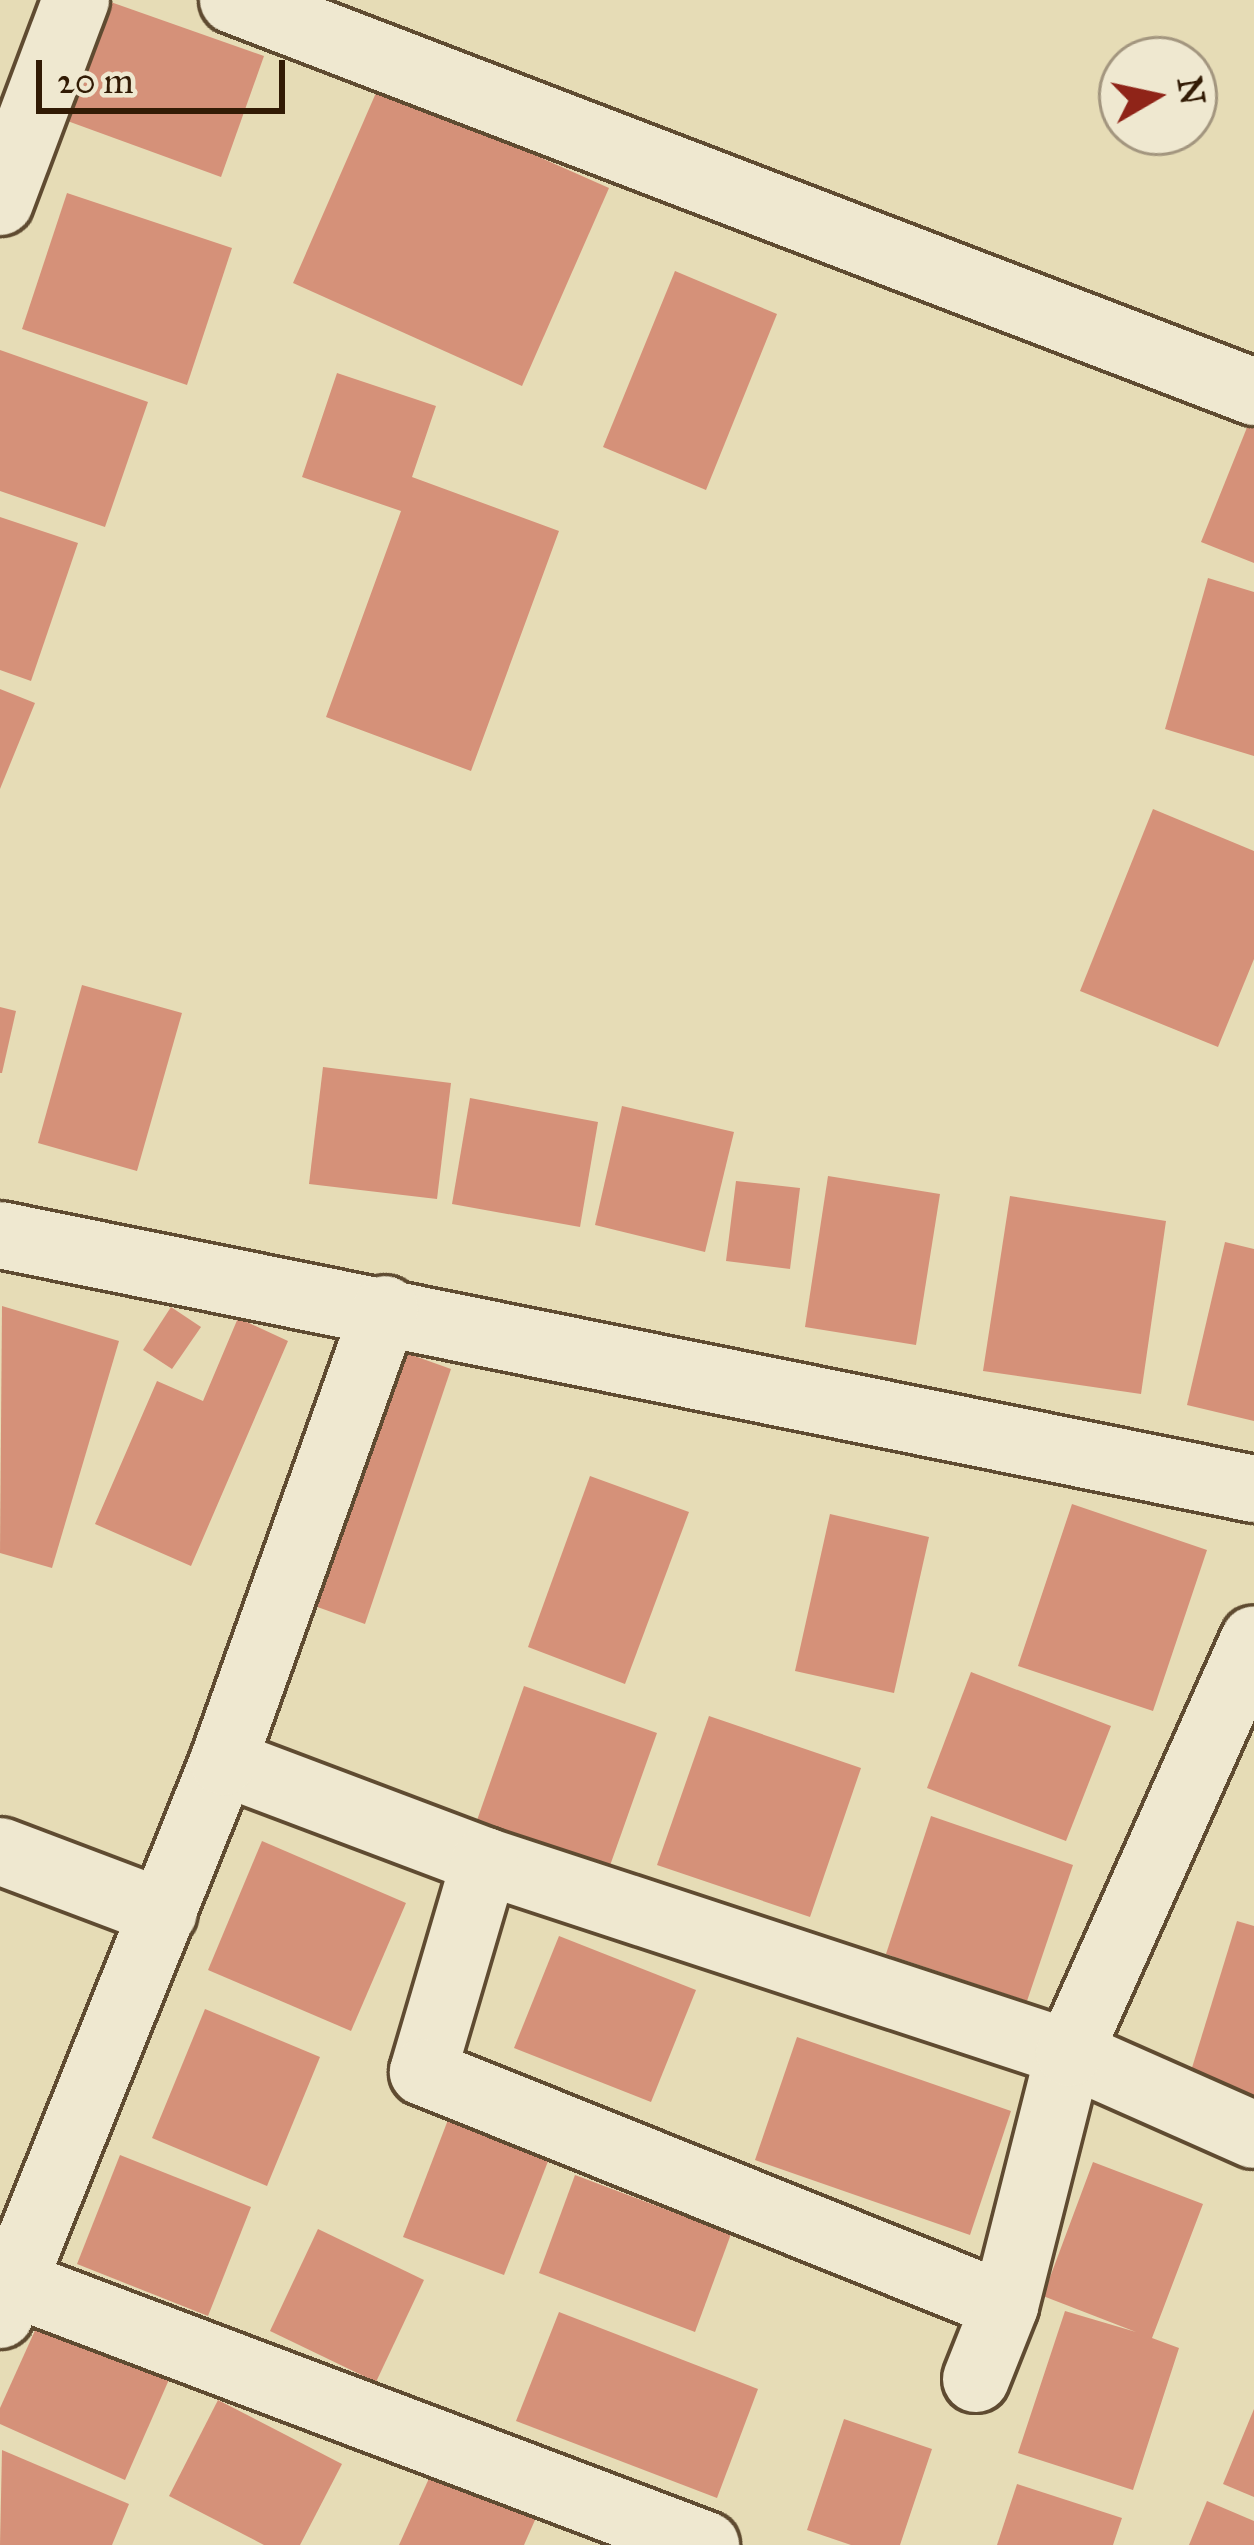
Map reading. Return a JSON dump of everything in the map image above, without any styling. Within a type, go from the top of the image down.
[{"type":"street","points":[[0,202],[76,0]]},
{"type":"street","points":[[233,0],[1254,392]]},
{"type":"street","points":[[0,1235],[1254,1489]]},
{"type":"street","points":[[385,1310],[224,1762],[6,2299],[706,2545]]},
{"type":"street","points":[[976,2379],[1004,2306],[1069,2054],[1254,1639]]},
{"type":"street","points":[[224,1762],[485,1861],[1069,2054],[1254,2135]]},
{"type":"street","points":[[0,1851],[164,1913]]},
{"type":"street","points":[[485,1861],[423,2072],[1004,2306]]},
{"type":"building","points":[[105,0],[264,56],[221,177],[62,119]]},
{"type":"building","points":[[379,86],[609,188],[522,386],[293,283]]},
{"type":"building","points":[[67,193],[232,248],[187,385],[22,329]]},
{"type":"building","points":[[675,271],[777,314],[706,490],[603,447]]},
{"type":"building","points":[[0,350],[148,402],[105,527],[0,491]]},
{"type":"building","points":[[337,373],[436,406],[412,477],[559,531],[471,771],[326,717],[401,511],[302,477]]},
{"type":"building","points":[[1250,420],[1254,422],[1254,563],[1201,542]]},
{"type":"building","points":[[0,517],[78,543],[31,681],[0,670]]},
{"type":"building","points":[[1208,578],[1254,592],[1254,756],[1165,729]]},
{"type":"building","points":[[0,689],[35,703],[0,789]]},
{"type":"building","points":[[1153,809],[1254,851],[1254,959],[1218,1047],[1080,991]]},
{"type":"building","points":[[82,985],[182,1013],[137,1171],[38,1143]]},
{"type":"building","points":[[0,1007],[16,1011],[2,1073],[0,1073]]},
{"type":"building","points":[[323,1067],[451,1083],[437,1199],[309,1184]]},
{"type":"building","points":[[470,1098],[598,1122],[580,1227],[452,1204]]},
{"type":"building","points":[[622,1106],[734,1132],[705,1252],[595,1225]]},
{"type":"building","points":[[828,1176],[940,1194],[916,1345],[805,1327]]},
{"type":"building","points":[[736,1181],[800,1188],[790,1269],[726,1261]]},
{"type":"building","points":[[1010,1196],[1166,1221],[1141,1394],[983,1371]]},
{"type":"building","points":[[1225,1242],[1254,1249],[1254,1421],[1187,1405]]},
{"type":"building","points":[[2,1306],[119,1341],[52,1568],[0,1553]]},
{"type":"building","points":[[171,1307],[201,1327],[172,1369],[143,1350]]},
{"type":"building","points":[[238,1318],[288,1341],[191,1566],[95,1524],[157,1381],[203,1401]]},
{"type":"building","points":[[395,1349],[451,1369],[365,1624],[309,1604]]},
{"type":"building","points":[[590,1476],[689,1512],[625,1684],[528,1647]]},
{"type":"building","points":[[1072,1504],[1207,1550],[1153,1711],[1018,1666]]},
{"type":"building","points":[[830,1514],[929,1537],[894,1693],[795,1671]]},
{"type":"building","points":[[971,1672],[1111,1726],[1066,1841],[927,1788]]},
{"type":"building","points":[[524,1686],[657,1733],[607,1874],[475,1826]]},
{"type":"building","points":[[709,1716],[861,1768],[810,1917],[657,1865]]},
{"type":"building","points":[[931,1816],[1073,1865],[1027,2001],[886,1954]]},
{"type":"building","points":[[262,1841],[406,1903],[351,2031],[208,1970]]},
{"type":"building","points":[[1237,1921],[1254,1926],[1254,2118],[1183,2097]]},
{"type":"building","points":[[559,1936],[696,1990],[651,2102],[514,2048]]},
{"type":"building","points":[[205,2009],[320,2057],[267,2186],[152,2138]]},
{"type":"building","points":[[797,2037],[1011,2111],[970,2235],[755,2160]]},
{"type":"building","points":[[451,2112],[552,2151],[504,2275],[403,2237]]},
{"type":"building","points":[[120,2155],[251,2207],[208,2316],[77,2264]]},
{"type":"building","points":[[1093,2162],[1203,2204],[1152,2338],[1179,2348],[1133,2490],[1018,2453],[1065,2311],[1136,2332],[1043,2296]]},
{"type":"building","points":[[575,2175],[731,2234],[695,2332],[539,2273]]},
{"type":"building","points":[[318,2229],[424,2280],[376,2382],[270,2331]]},
{"type":"building","points":[[559,2312],[758,2389],[717,2498],[516,2421]]},
{"type":"building","points":[[42,2315],[171,2375],[125,2480],[0,2424],[0,2408]]},
{"type":"building","points":[[218,2400],[342,2464],[300,2545],[264,2545],[169,2496]]},
{"type":"building","points":[[1254,2409],[1254,2497],[1223,2484]]},
{"type":"building","points":[[844,2419],[932,2449],[900,2545],[851,2545],[807,2530]]},
{"type":"building","points":[[2,2450],[129,2504],[112,2545],[0,2545]]},
{"type":"building","points":[[435,2465],[539,2511],[524,2545],[399,2545]]},
{"type":"building","points":[[1017,2484],[1122,2518],[1113,2545],[997,2545]]},
{"type":"building","points":[[1207,2501],[1254,2521],[1254,2545],[1189,2545]]}]
